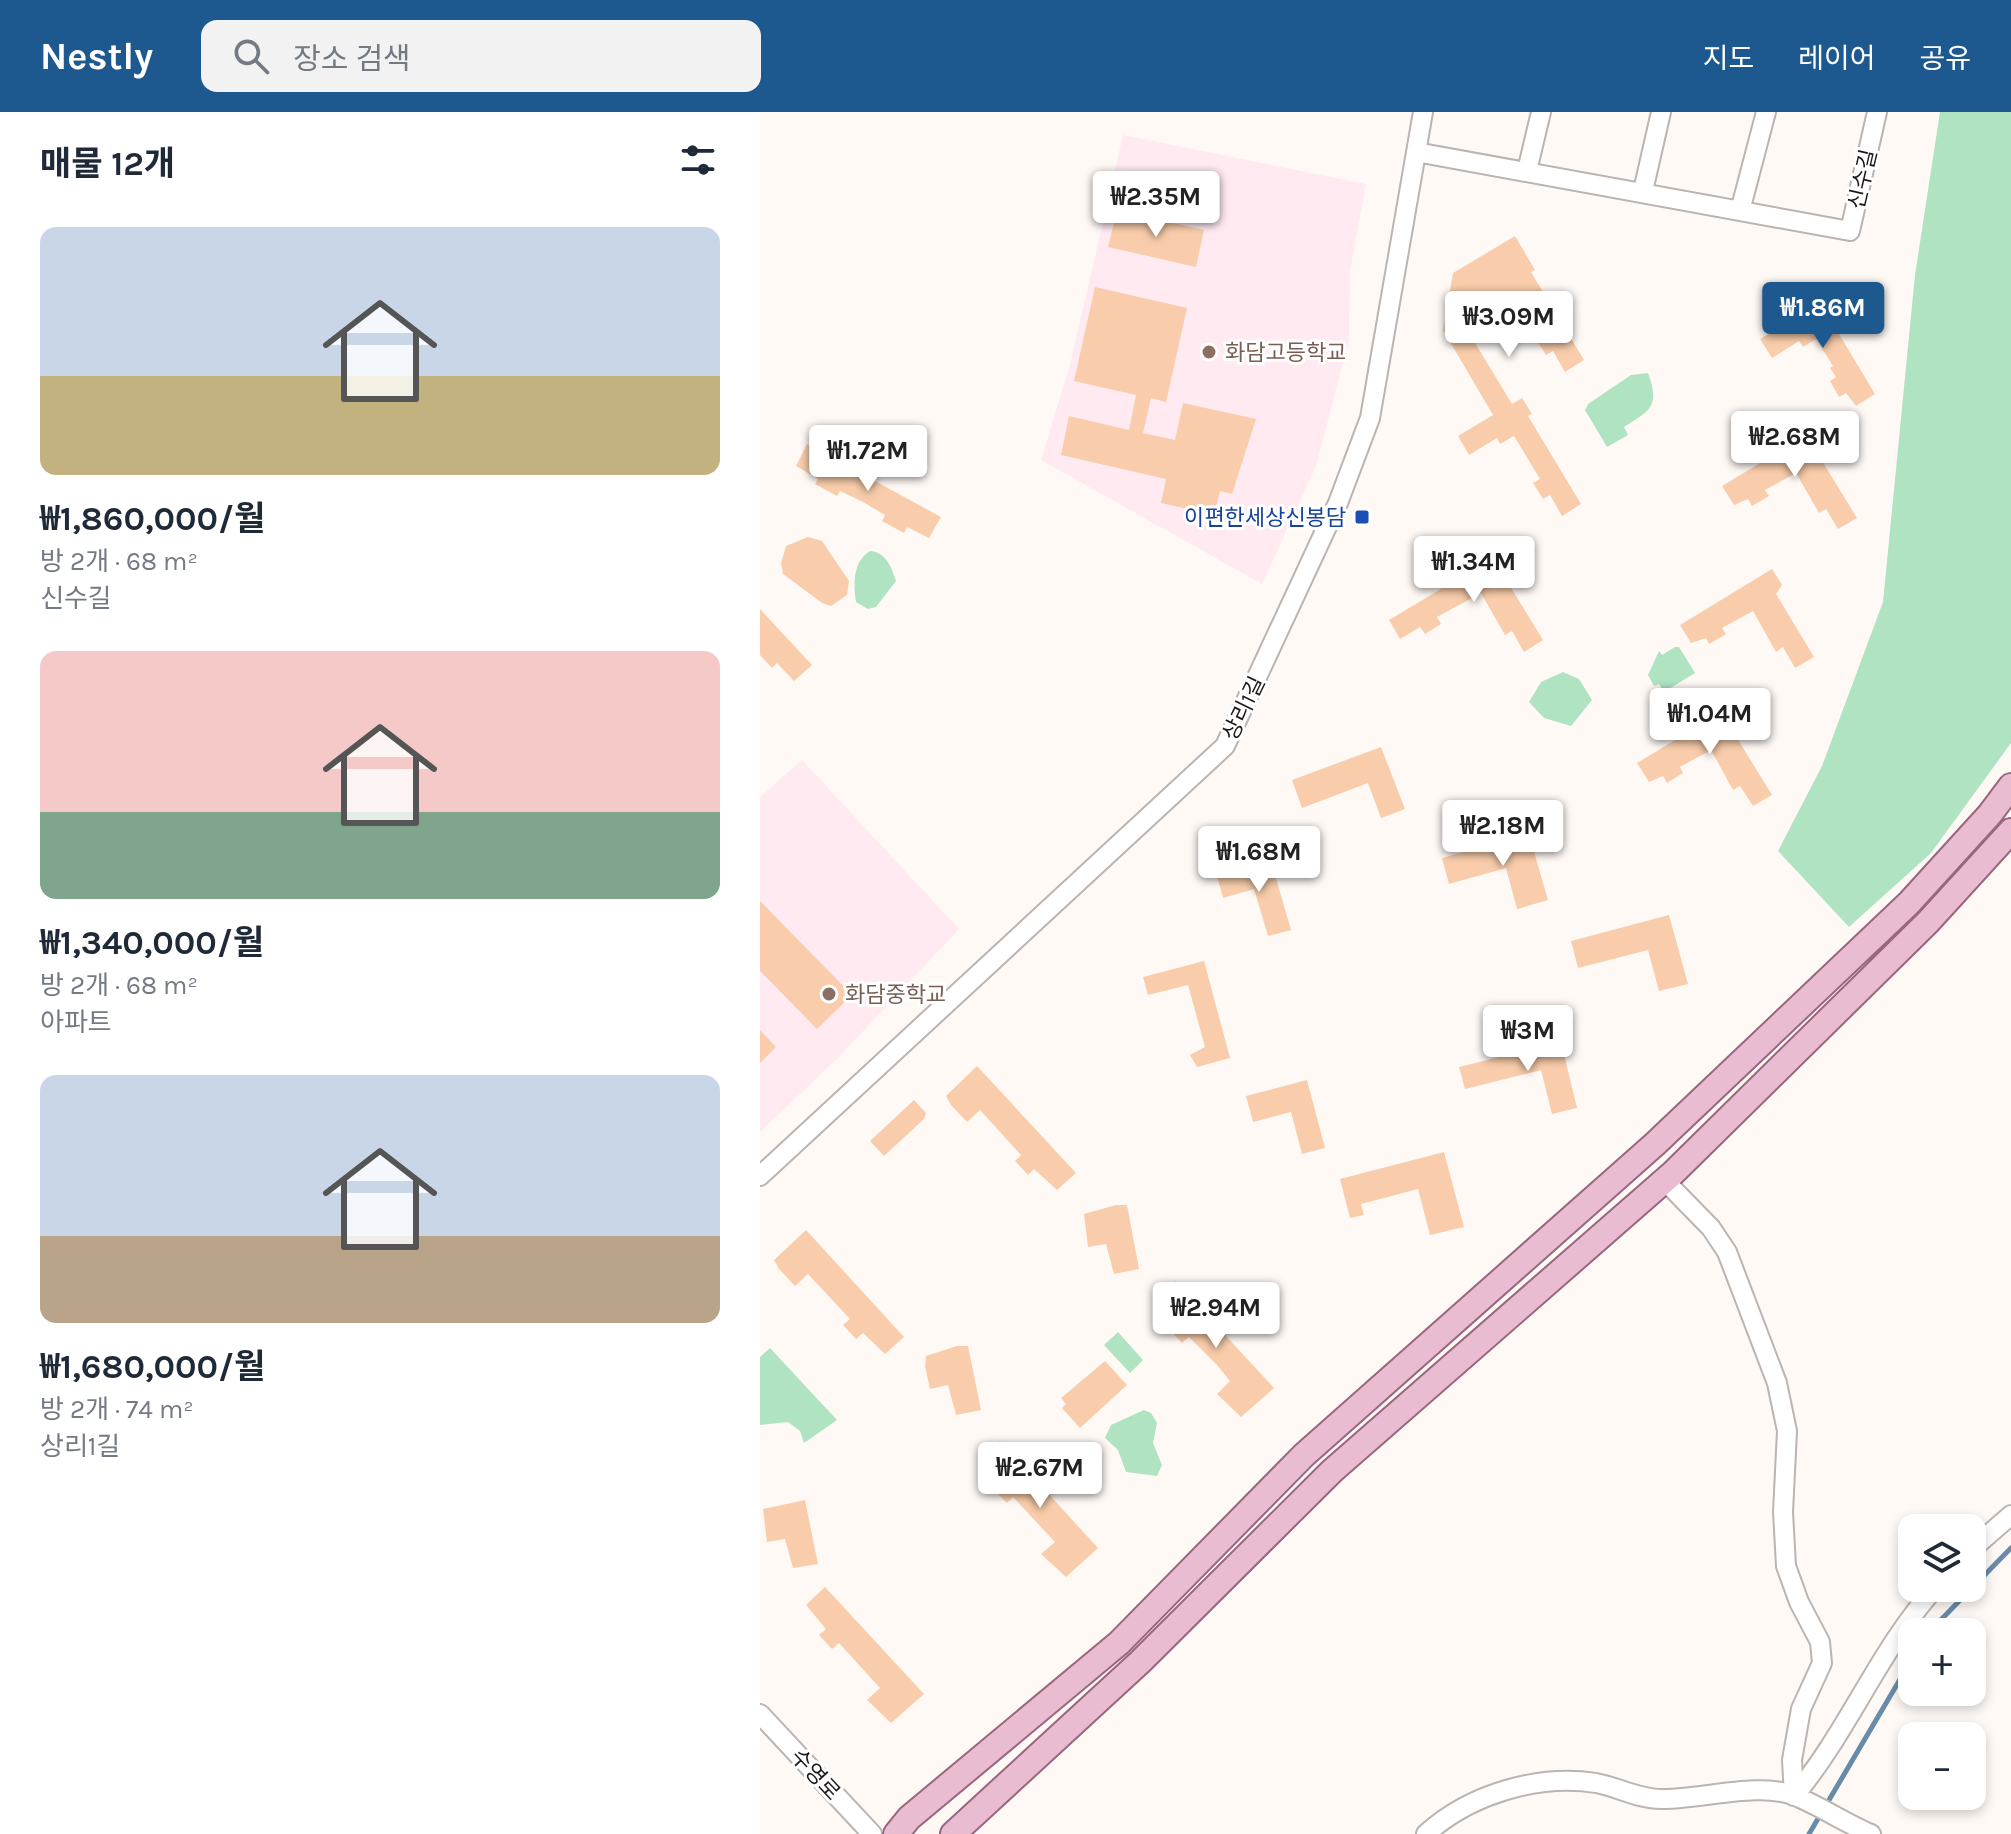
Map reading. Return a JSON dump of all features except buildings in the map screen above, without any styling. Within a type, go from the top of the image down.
[{"type":"main road","points":[[896,1834],[909,1818],[1119,1643],[1304,1455],[1655,1144],[1909,903],[1990,814],[2011,786]]},
{"type":"main road","points":[[953,1834],[1140,1662],[1332,1471],[1665,1181],[1928,922],[2011,831]]},
{"type":"street","name":"상리1길","points":[[760,1176],[1225,746],[1338,503],[1370,418],[1423,112]]},
{"type":"street","points":[[1527,171],[1541,112]]},
{"type":"street","points":[[1643,191],[1661,112]]},
{"type":"street","points":[[1740,211],[1766,112]]},
{"type":"street","name":"신수길","points":[[1416,152],[1850,231],[1877,112]]},
{"type":"street","points":[[1665,1181],[1711,1228],[1727,1252],[1777,1383],[1787,1431],[1783,1512],[1786,1566],[1799,1602],[1820,1642],[1822,1663],[1801,1709],[1792,1760],[1797,1798]]},
{"type":"street","points":[[1986,1537],[2011,1515]]},
{"type":"street","points":[[1797,1798],[1865,1687],[1925,1602]]},
{"type":"street","name":"수영로","points":[[760,1714],[872,1834]]},
{"type":"street","points":[[1426,1834],[1441,1820],[1487,1797],[1544,1781],[1597,1783],[1659,1799],[1765,1791],[1797,1798],[1871,1834]]},
{"type":"shaded area","name":"화담고등학교","points":[[1123,135],[1366,184],[1350,271],[1349,340],[1316,466],[1262,584],[1041,460],[1070,365]]},
{"type":"shaded area","name":"화담중학교","points":[[802,760],[959,929],[837,1059],[760,1132],[760,797]]},
{"type":"green space","points":[[1940,112],[2011,112],[2011,743],[1931,853],[1849,927],[1778,851],[1822,766],[1883,602],[1915,275]]},
{"type":"green space","points":[[1648,373],[1653,393],[1651,406],[1624,427],[1628,435],[1607,447],[1585,410],[1588,404],[1631,375]]},
{"type":"green space","points":[[870,551],[884,558],[896,581],[876,607],[868,609],[856,602],[855,581],[860,561]]},
{"type":"green space","points":[[1679,647],[1695,673],[1664,692],[1659,684],[1654,686],[1648,675],[1659,651],[1662,655]]},
{"type":"green space","points":[[1563,672],[1579,679],[1592,700],[1571,726],[1544,718],[1529,702],[1541,682]]},
{"type":"green space","points":[[1118,1332],[1143,1360],[1130,1373],[1104,1345]]},
{"type":"green space","points":[[770,1348],[837,1420],[804,1443],[800,1431],[788,1422],[760,1425],[760,1357]]},
{"type":"green space","points":[[1144,1410],[1151,1413],[1157,1423],[1153,1443],[1162,1465],[1157,1476],[1126,1472],[1118,1450],[1105,1438],[1111,1425]]},
{"type":"waterway","points":[[1943,1618],[2011,1548]]},
{"type":"waterway","points":[[1809,1834],[1898,1683]]},
{"type":"place","name":"화담고등학교","points":[[1209,352]]},
{"type":"place","name":"이편한세상신봉담","points":[[1362,517]]},
{"type":"place","name":"화담중학교","points":[[829,994]]}]
